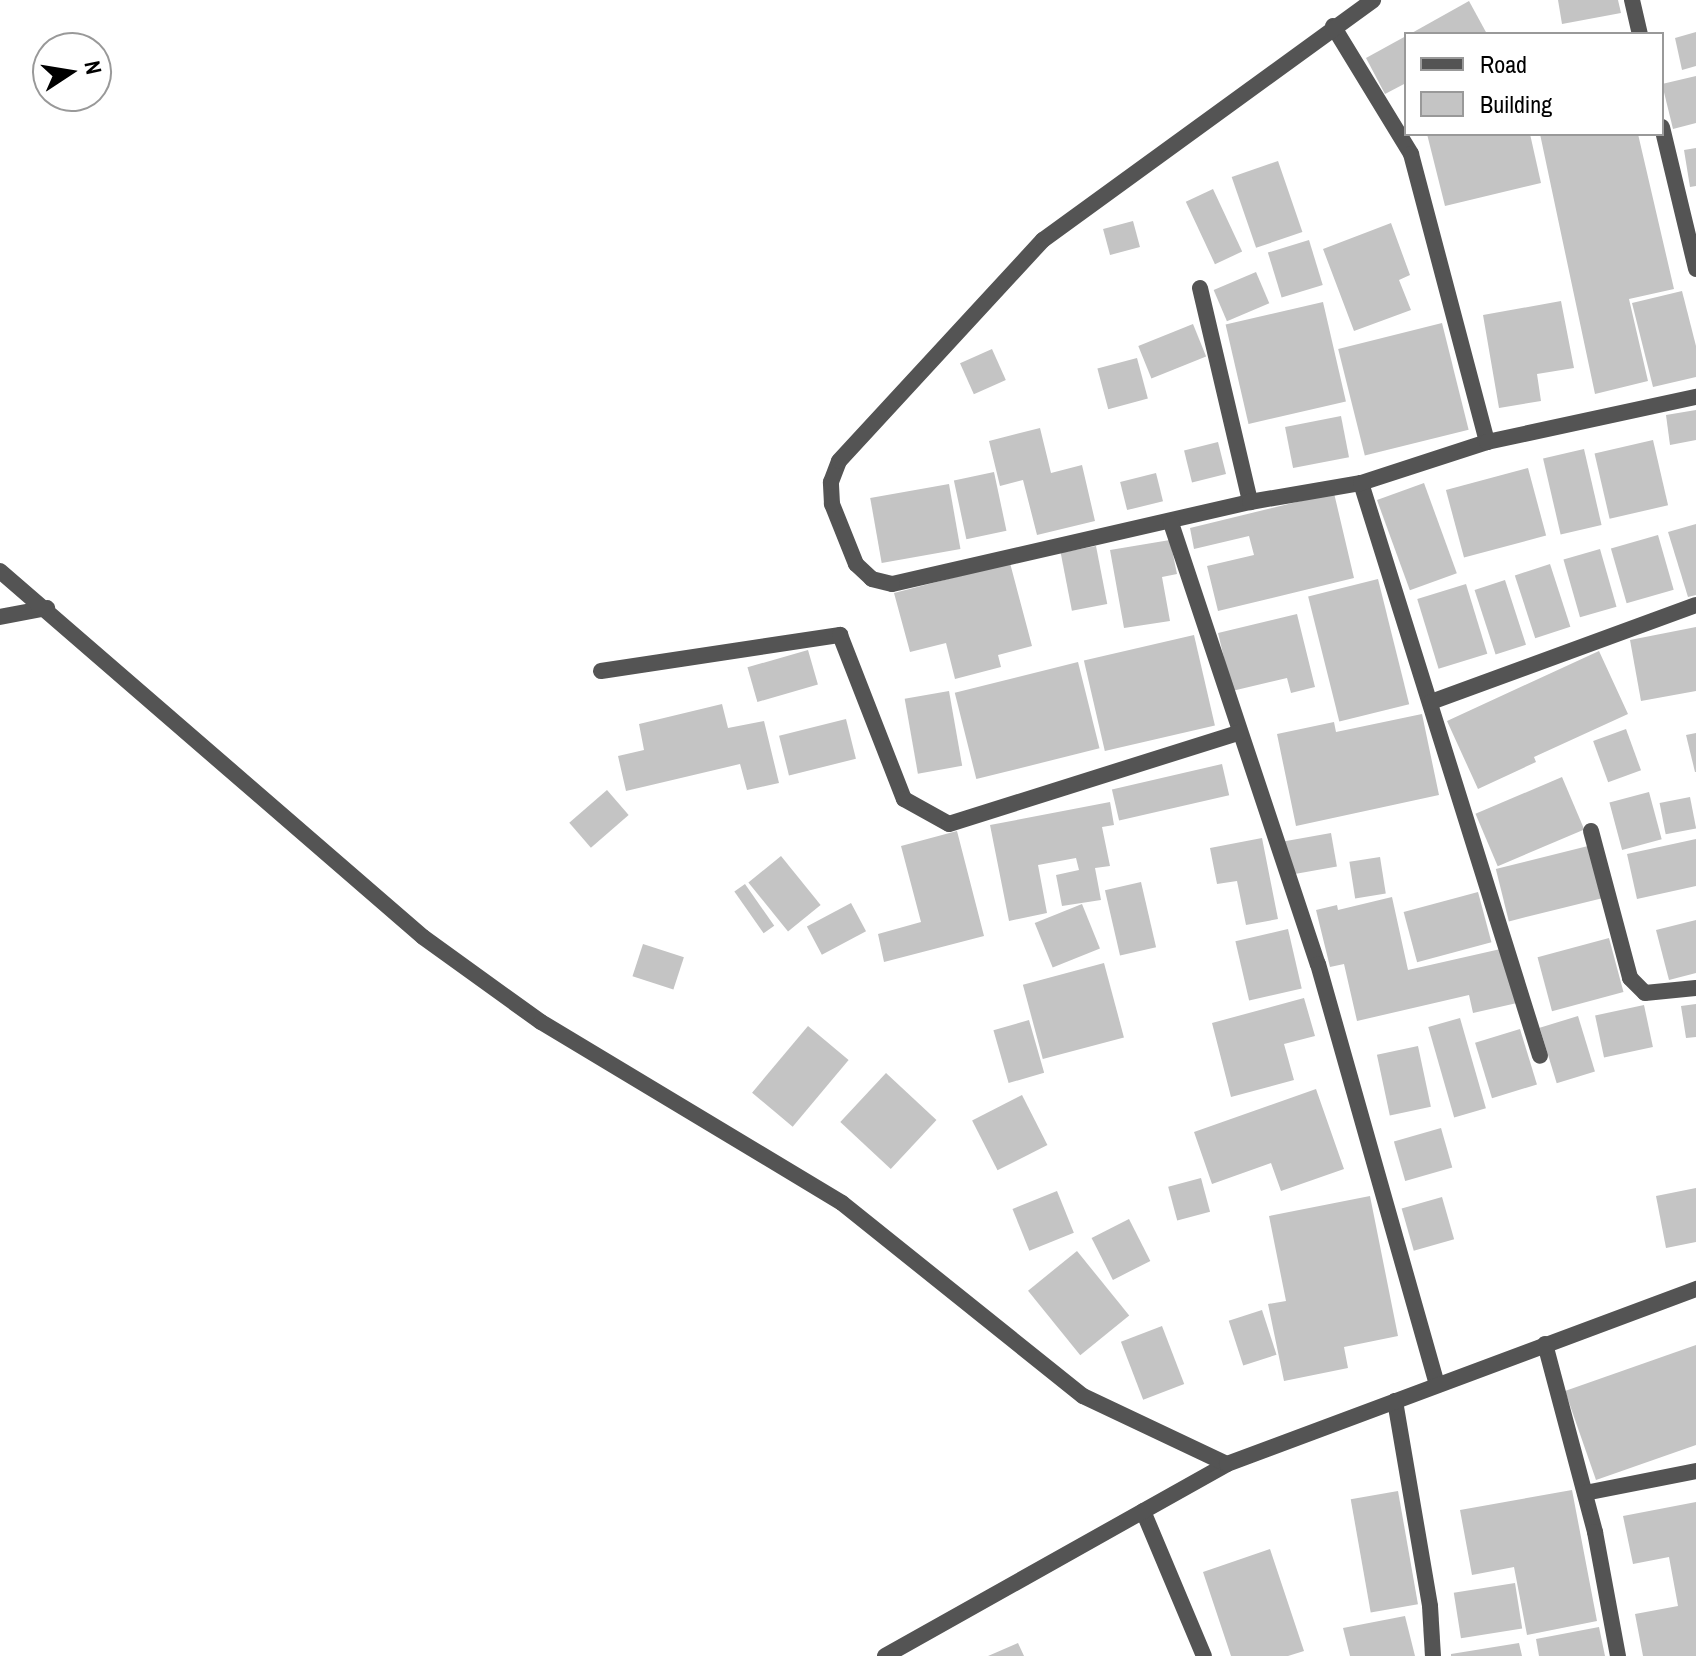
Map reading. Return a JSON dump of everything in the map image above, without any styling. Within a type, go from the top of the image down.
[{"type":"street","points":[[1373,0],[1333,26],[1043,240],[839,461],[831,482],[832,504],[856,564],[872,579],[892,584],[1171,523],[1250,502],[1361,483],[1487,442],[1696,397]]},
{"type":"street","points":[[1632,0],[1640,32]]},
{"type":"street","points":[[1333,26],[1411,154],[1487,442]]},
{"type":"street","points":[[1664,135],[1696,269]]},
{"type":"street","points":[[1200,288],[1250,502]]},
{"type":"street","points":[[1361,483],[1540,1056]]},
{"type":"street","points":[[1171,523],[1318,964],[1437,1385]]},
{"type":"street","points":[[0,571],[47,608],[423,937],[541,1022],[842,1203],[1083,1396],[1227,1464]]},
{"type":"street","points":[[1431,702],[1696,605]]},
{"type":"street","points":[[0,617],[47,608]]},
{"type":"street","points":[[601,671],[840,635],[904,799],[949,824],[1240,732]]},
{"type":"street","points":[[1591,831],[1630,978],[1645,993],[1696,988]]},
{"type":"street","points":[[885,1656],[1227,1464],[1696,1289]]},
{"type":"street","points":[[1545,1344],[1585,1493],[1618,1656]]},
{"type":"street","points":[[1395,1401],[1430,1606],[1433,1656]]},
{"type":"street","points":[[1585,1493],[1696,1471]]},
{"type":"street","points":[[1143,1511],[1204,1656]]},
{"type":"building","points":[[1558,0],[1618,0],[1621,13],[1562,24]]},
{"type":"building","points":[[1469,1],[1486,32],[1414,32]]},
{"type":"building","points":[[1696,32],[1696,66],[1682,70],[1675,38]]},
{"type":"building","points":[[1404,37],[1404,84],[1385,94],[1366,58]]},
{"type":"building","points":[[1696,76],[1696,123],[1673,129],[1664,84]]},
{"type":"building","points":[[1428,136],[1530,136],[1541,183],[1445,206]]},
{"type":"building","points":[[1540,136],[1638,136],[1674,289],[1629,299],[1648,381],[1595,394]]},
{"type":"building","points":[[1696,148],[1696,186],[1690,187],[1684,150]]},
{"type":"building","points":[[1278,161],[1302,232],[1256,248],[1232,177]]},
{"type":"building","points":[[1213,189],[1242,252],[1215,264],[1186,202]]},
{"type":"building","points":[[1133,221],[1140,247],[1110,255],[1103,229]]},
{"type":"building","points":[[1391,223],[1410,275],[1399,280],[1411,310],[1354,331],[1323,249]]},
{"type":"building","points":[[1309,240],[1323,285],[1282,298],[1268,253]]},
{"type":"building","points":[[1256,272],[1269,303],[1227,321],[1214,290]]},
{"type":"building","points":[[1682,291],[1696,346],[1696,377],[1653,387],[1632,303]]},
{"type":"building","points":[[1561,301],[1574,368],[1537,374],[1541,401],[1499,408],[1483,315]]},
{"type":"building","points":[[1323,302],[1346,401],[1249,424],[1226,324]]},
{"type":"building","points":[[1442,323],[1469,430],[1365,456],[1338,349]]},
{"type":"building","points":[[1193,324],[1206,356],[1151,379],[1138,346]]},
{"type":"building","points":[[992,349],[1006,380],[974,394],[960,363]]},
{"type":"building","points":[[1137,358],[1148,399],[1108,409],[1097,369]]},
{"type":"building","points":[[1696,410],[1696,440],[1670,445],[1666,415]]},
{"type":"building","points":[[1341,416],[1349,457],[1293,468],[1285,427]]},
{"type":"building","points":[[1040,428],[1051,473],[1082,465],[1095,521],[1037,535],[1023,480],[1000,486],[989,441]]},
{"type":"building","points":[[1653,440],[1668,505],[1610,519],[1595,453]]},
{"type":"building","points":[[1218,442],[1226,474],[1192,482],[1184,450]]},
{"type":"building","points":[[1584,449],[1602,525],[1561,534],[1543,458]]},
{"type":"building","points":[[1528,468],[1546,536],[1464,558],[1446,490]]},
{"type":"building","points":[[994,472],[1006,531],[966,539],[954,481]]},
{"type":"building","points":[[1156,473],[1163,501],[1127,510],[1120,482]]},
{"type":"building","points":[[1424,483],[1457,573],[1410,590],[1377,500]]},
{"type":"building","points":[[949,484],[960,549],[882,563],[870,498]]},
{"type":"building","points":[[1334,493],[1354,578],[1218,611],[1207,566],[1254,555],[1249,536],[1194,549],[1190,528]]},
{"type":"building","points":[[1696,524],[1696,595],[1688,597],[1668,532]]},
{"type":"building","points":[[1658,535],[1674,590],[1627,603],[1611,549]]},
{"type":"building","points":[[1170,540],[1177,574],[1162,577],[1170,621],[1124,628],[1110,550]]},
{"type":"building","points":[[1096,546],[1107,604],[1072,611],[1061,553]]},
{"type":"building","points":[[1600,549],[1617,607],[1580,617],[1563,559]]},
{"type":"building","points":[[1010,563],[1032,646],[998,655],[1001,667],[955,679],[946,643],[910,652],[894,593]]},
{"type":"building","points":[[1550,564],[1570,627],[1535,638],[1515,575]]},
{"type":"building","points":[[1378,579],[1409,704],[1339,722],[1308,596]]},
{"type":"building","points":[[1505,580],[1526,645],[1496,655],[1475,590]]},
{"type":"building","points":[[1466,584],[1487,654],[1439,669],[1417,599]]},
{"type":"building","points":[[1297,614],[1315,687],[1291,693],[1287,678],[1232,691],[1218,633]]},
{"type":"building","points":[[1696,627],[1696,691],[1641,701],[1630,640]]},
{"type":"building","points":[[1194,635],[1215,726],[1105,751],[1084,660]]},
{"type":"building","points":[[808,650],[818,685],[757,702],[747,667]]},
{"type":"building","points":[[1599,651],[1628,714],[1534,757],[1536,762],[1478,789],[1447,721]]},
{"type":"building","points":[[1078,662],[1100,748],[976,779],[955,693]]},
{"type":"building","points":[[949,691],[962,766],[918,774],[905,699]]},
{"type":"building","points":[[722,704],[728,728],[764,721],[779,783],[747,790],[740,764],[626,791],[618,756],[644,750],[639,724]]},
{"type":"building","points":[[1422,714],[1439,795],[1296,826],[1277,734],[1334,722],[1336,732]]},
{"type":"building","points":[[846,719],[856,759],[789,775],[779,736]]},
{"type":"building","points":[[1626,729],[1641,770],[1608,782],[1593,741]]},
{"type":"building","points":[[1696,733],[1696,772],[1695,772],[1686,735]]},
{"type":"building","points":[[1222,764],[1229,795],[1119,821],[1112,789]]},
{"type":"building","points":[[1562,777],[1584,829],[1498,866],[1475,814]]},
{"type":"building","points":[[607,790],[629,815],[591,848],[569,823]]},
{"type":"building","points":[[1649,792],[1662,839],[1622,850],[1609,803]]},
{"type":"building","points":[[1690,797],[1696,828],[1666,834],[1660,803]]},
{"type":"building","points":[[1110,802],[1114,825],[1102,827],[1110,866],[1095,868],[1101,900],[1062,906],[1056,875],[1079,870],[1076,858],[1038,865],[1047,913],[1009,921],[990,825]]},
{"type":"building","points":[[957,831],[984,936],[884,962],[878,934],[921,922],[901,846]]},
{"type":"building","points":[[1331,833],[1337,866],[1291,875],[1285,841]]},
{"type":"building","points":[[1262,838],[1278,919],[1246,925],[1237,881],[1217,884],[1210,848]]},
{"type":"building","points":[[1696,839],[1696,886],[1637,899],[1627,854]]},
{"type":"building","points":[[1588,846],[1601,898],[1509,921],[1496,869]]},
{"type":"building","points":[[781,856],[821,905],[788,931],[748,882]]},
{"type":"building","points":[[1380,857],[1386,894],[1355,898],[1349,862]]},
{"type":"building","points":[[1141,882],[1156,947],[1120,956],[1105,890]]},
{"type":"building","points":[[745,884],[774,926],[764,933],[734,891]]},
{"type":"building","points":[[1478,892],[1491,942],[1417,962],[1404,912]]},
{"type":"building","points":[[1392,897],[1408,970],[1505,948],[1517,1003],[1473,1013],[1469,995],[1357,1021],[1344,964],[1330,967],[1316,910],[1337,905],[1338,910]]},
{"type":"building","points":[[851,903],[866,931],[822,955],[807,926]]},
{"type":"building","points":[[1082,904],[1100,949],[1053,968],[1035,923]]},
{"type":"building","points":[[1696,920],[1696,973],[1669,980],[1656,930]]},
{"type":"building","points":[[1288,929],[1302,988],[1249,1001],[1235,941]]},
{"type":"building","points":[[1609,938],[1623,992],[1552,1011],[1538,957]]},
{"type":"building","points":[[643,944],[684,957],[673,990],[632,976]]},
{"type":"building","points":[[1104,963],[1124,1037],[1043,1059],[1023,985]]},
{"type":"building","points":[[1304,998],[1315,1036],[1284,1044],[1294,1080],[1231,1097],[1212,1023]]},
{"type":"building","points":[[1696,1004],[1696,1037],[1686,1038],[1681,1006]]},
{"type":"building","points":[[1644,1005],[1653,1047],[1604,1057],[1595,1015]]},
{"type":"building","points":[[1578,1016],[1595,1071],[1557,1083],[1540,1028]]},
{"type":"building","points":[[1460,1018],[1486,1108],[1454,1117],[1428,1027]]},
{"type":"building","points":[[1029,1020],[1044,1073],[1009,1083],[993,1030]]},
{"type":"building","points":[[808,1026],[849,1060],[793,1127],[752,1093]]},
{"type":"building","points":[[1520,1029],[1537,1084],[1492,1098],[1475,1043]]},
{"type":"building","points":[[1418,1046],[1431,1107],[1390,1115],[1377,1055]]},
{"type":"building","points":[[886,1073],[936,1120],[891,1169],[840,1122]]},
{"type":"building","points":[[1316,1089],[1344,1169],[1281,1191],[1271,1163],[1212,1184],[1194,1132]]},
{"type":"building","points":[[1022,1095],[1047,1145],[998,1170],[972,1120]]},
{"type":"building","points":[[1441,1128],[1452,1167],[1405,1181],[1394,1142]]},
{"type":"building","points":[[1201,1178],[1210,1212],[1177,1221],[1168,1187]]},
{"type":"building","points":[[1696,1188],[1696,1242],[1666,1248],[1656,1196]]},
{"type":"building","points":[[1057,1191],[1074,1233],[1029,1251],[1012,1209]]},
{"type":"building","points":[[1370,1196],[1398,1336],[1344,1347],[1348,1368],[1284,1381],[1268,1304],[1286,1301],[1269,1216]]},
{"type":"building","points":[[1442,1197],[1454,1239],[1414,1251],[1402,1209]]},
{"type":"building","points":[[1129,1219],[1150,1261],[1113,1280],[1092,1238]]},
{"type":"building","points":[[1077,1251],[1129,1316],[1080,1355],[1028,1291]]},
{"type":"building","points":[[1262,1310],[1277,1355],[1243,1366],[1229,1321]]},
{"type":"building","points":[[1162,1326],[1184,1384],[1143,1400],[1121,1342]]},
{"type":"building","points":[[1696,1345],[1696,1445],[1596,1480],[1565,1391]]},
{"type":"building","points":[[1572,1490],[1597,1621],[1527,1635],[1514,1567],[1472,1575],[1460,1510]]},
{"type":"building","points":[[1398,1491],[1418,1604],[1371,1613],[1351,1499]]},
{"type":"building","points":[[1696,1502],[1696,1656],[1643,1656],[1635,1614],[1678,1606],[1669,1557],[1633,1564],[1623,1516]]},
{"type":"building","points":[[1270,1549],[1304,1651],[1288,1656],[1231,1656],[1203,1572]]},
{"type":"building","points":[[1515,1583],[1522,1628],[1461,1638],[1454,1593]]},
{"type":"building","points":[[1405,1616],[1415,1656],[1350,1656],[1343,1628]]},
{"type":"building","points":[[1599,1627],[1605,1656],[1539,1656],[1536,1639]]},
{"type":"building","points":[[1018,1643],[1024,1656],[988,1656]]},
{"type":"building","points":[[1519,1643],[1522,1656],[1451,1656],[1451,1654]]}]
